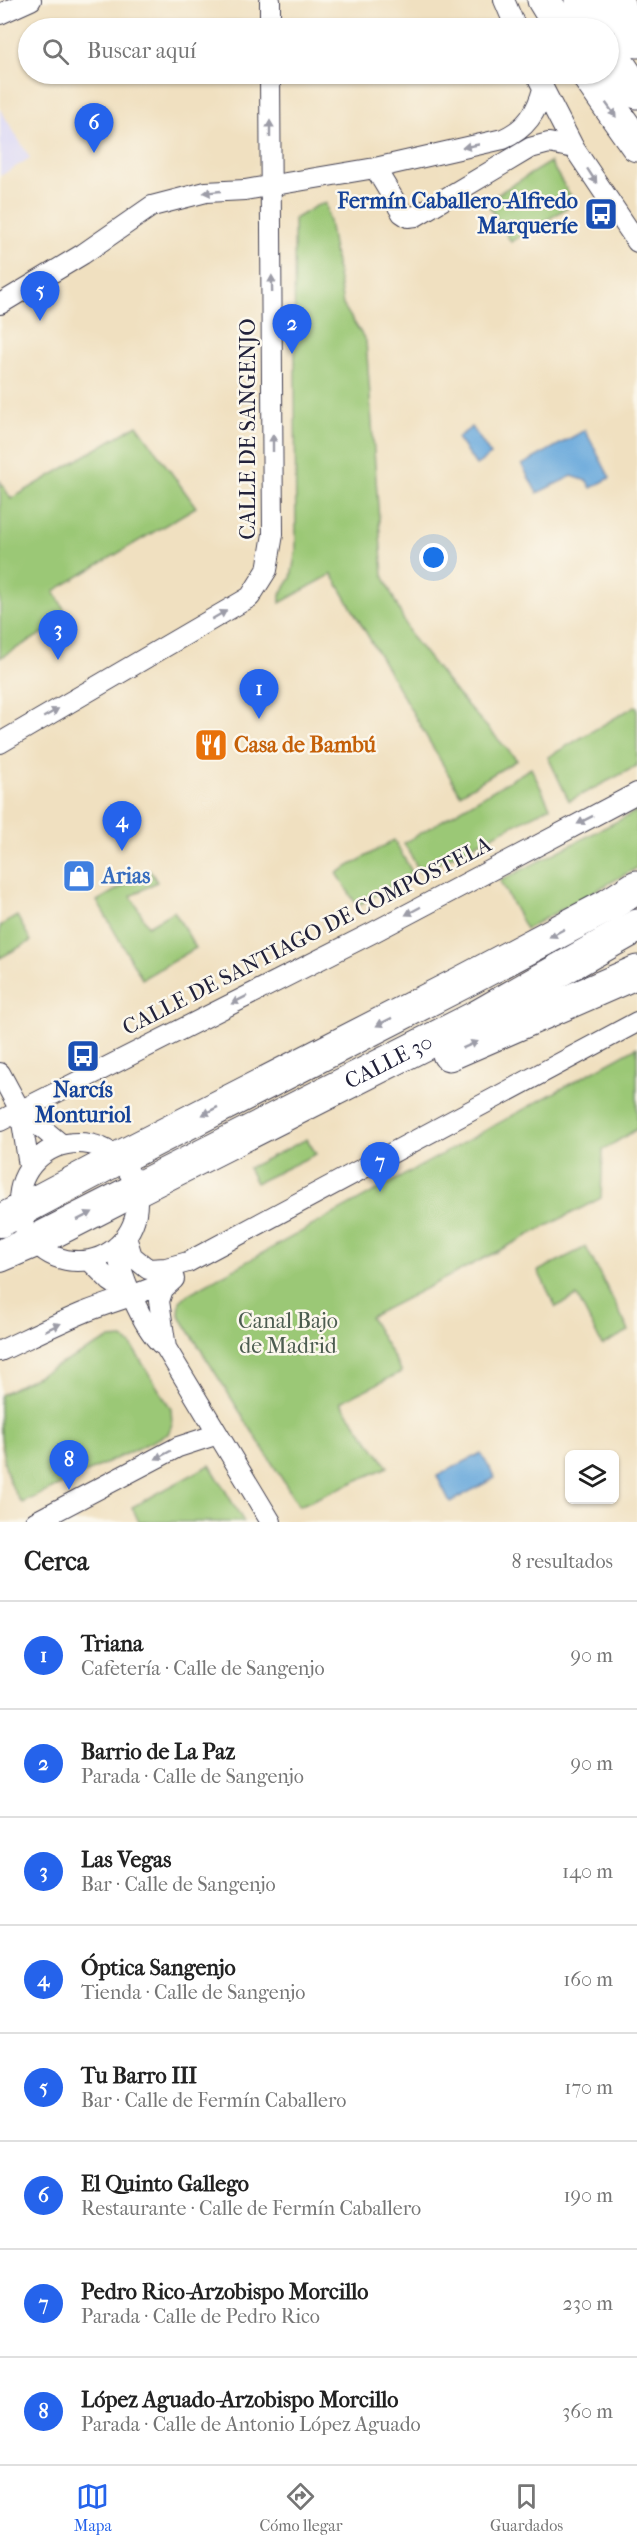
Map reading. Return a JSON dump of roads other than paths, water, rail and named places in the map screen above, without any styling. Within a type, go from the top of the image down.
[{"type":"highway","points":[[544,0],[555,18]]},
{"type":"highway","points":[[581,0],[591,18]]},
{"type":"highway","points":[[615,0],[637,41]]},
{"type":"highway","points":[[625,0],[637,16]]},
{"type":"highway","points":[[619,64],[637,92]]},
{"type":"highway","points":[[594,84],[637,145]]},
{"type":"highway","points":[[9,1216],[628,894]]},
{"type":"highway","name":"CALLE 30","points":[[136,1189],[477,1017],[637,926]]},
{"type":"highway","points":[[477,1017],[637,941]]},
{"type":"highway","points":[[185,1165],[248,1148],[469,1045],[637,972]]},
{"type":"highway","points":[[0,1256],[33,1242],[136,1189]]},
{"type":"street","points":[[0,14],[31,0]]},
{"type":"street","points":[[270,0],[270,18]]},
{"type":"street","points":[[504,0],[512,18]]},
{"type":"street","name":"CALLE DE SANGENJO","points":[[0,743],[250,597],[267,570],[273,534],[270,84]]},
{"type":"street","points":[[0,304],[83,254],[152,206],[206,192],[245,190],[375,168],[503,139],[520,129],[529,120],[538,105],[540,84]]},
{"type":"street","points":[[542,84],[574,148],[637,242]]},
{"type":"street","points":[[503,139],[511,144],[516,156]]},
{"type":"street","points":[[375,168],[402,213],[408,217],[416,216],[530,148],[549,143],[574,148]]},
{"type":"street","name":"CALLE DE SANTIAGO DE COMPOSTELA","points":[[0,1122],[362,938],[637,793]]},
{"type":"street","points":[[121,1242],[132,1256],[148,1269],[166,1268],[188,1262],[637,1022]]},
{"type":"street","points":[[0,1073],[20,1110],[29,1166]]},
{"type":"street","points":[[20,1110],[61,1144]]},
{"type":"street","points":[[121,1242],[90,1261],[69,1261],[49,1255],[33,1242],[23,1227],[9,1216],[22,1178],[29,1166],[61,1144],[82,1142],[102,1147],[119,1158],[130,1172],[136,1189],[138,1207],[121,1242],[119,1269],[158,1342],[166,1348],[271,1522]]},
{"type":"street","points":[[90,1261],[110,1281],[131,1295]]},
{"type":"street","points":[[166,1348],[159,1302],[163,1289],[188,1262]]},
{"type":"street","points":[[0,1351],[82,1313],[131,1295],[146,1292],[174,1279]]},
{"type":"street","points":[[35,1522],[178,1447],[218,1434]]},
{"type":"water","points":[[472,427],[491,455],[476,465],[457,438]]},
{"type":"water","points":[[585,430],[610,478],[591,488],[587,481],[572,476],[537,493],[522,465]]},
{"type":"water","points":[[481,1453],[495,1478],[450,1502],[437,1476]]},
{"type":"place","name":"El Quinto Gallego","points":[[94,153]]},
{"type":"place","name":"Fermín Caballero-Alfredo Marqueríe","points":[[601,214]]},
{"type":"place","name":"Tu Barro III","points":[[40,321]]},
{"type":"place","name":"Barrio de La Paz","points":[[292,354]]},
{"type":"place","name":"Las Vegas","points":[[58,660]]},
{"type":"place","name":"Triana","points":[[259,719]]},
{"type":"place","name":"Casa de Bambú","points":[[211,745]]},
{"type":"place","name":"Óptica Sangenjo","points":[[122,851]]},
{"type":"place","name":"Arias","points":[[79,876]]},
{"type":"place","name":"Narcís Monturiol","points":[[83,1056]]},
{"type":"place","name":"Pedro Rico-Arzobispo Morcillo","points":[[380,1192]]},
{"type":"place","name":"López Aguado-Arzobispo Morcillo","points":[[69,1490]]},
{"type":"park label","name":"Canal Bajo de Madrid","points":[[288,1334]]}]
